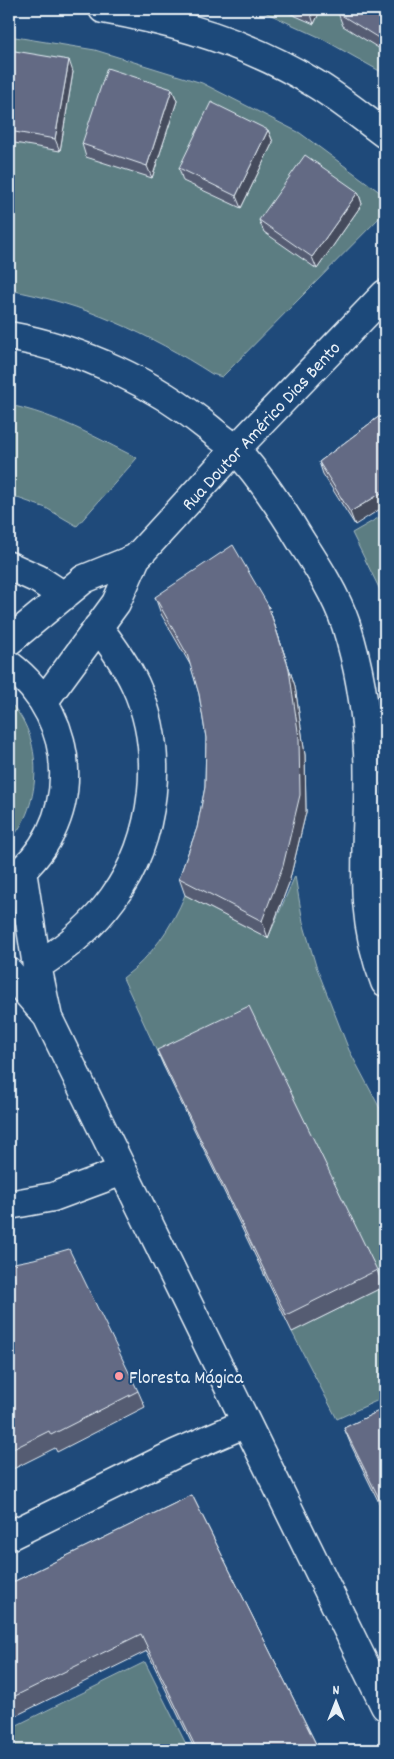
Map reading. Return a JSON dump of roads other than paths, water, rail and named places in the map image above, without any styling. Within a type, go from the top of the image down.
[{"type":"street","points":[[104,9],[150,17],[229,40],[314,83],[385,134]]},
{"type":"street","name":"Rua Doutor Américo Dias Bento","points":[[44,701],[116,603],[136,558],[235,450],[385,294]]},
{"type":"street","points":[[9,336],[72,351],[109,366],[181,405],[235,450],[286,517],[321,572],[346,624],[361,682],[368,753],[366,903],[374,953],[385,982]]},
{"type":"street","name":"Rua Doutor Américo Dias Bento","points":[[9,641],[84,579],[136,558]]},
{"type":"street","points":[[9,566],[38,579],[64,596]]},
{"type":"street","points":[[17,974],[61,951],[85,931],[113,898],[127,876],[141,845],[153,783],[152,755],[147,721],[135,686],[119,654],[98,627]]},
{"type":"street","points":[[9,665],[26,678],[44,701],[51,714],[63,752],[63,794],[50,833],[15,876],[17,974],[48,1018],[385,1706]]},
{"type":"street","points":[[9,1205],[53,1197],[123,1171]]},
{"type":"street","points":[[9,1536],[177,1453],[246,1423]]},
{"type":"place","name":"Floresta Mágica","points":[[119,1376]]}]
